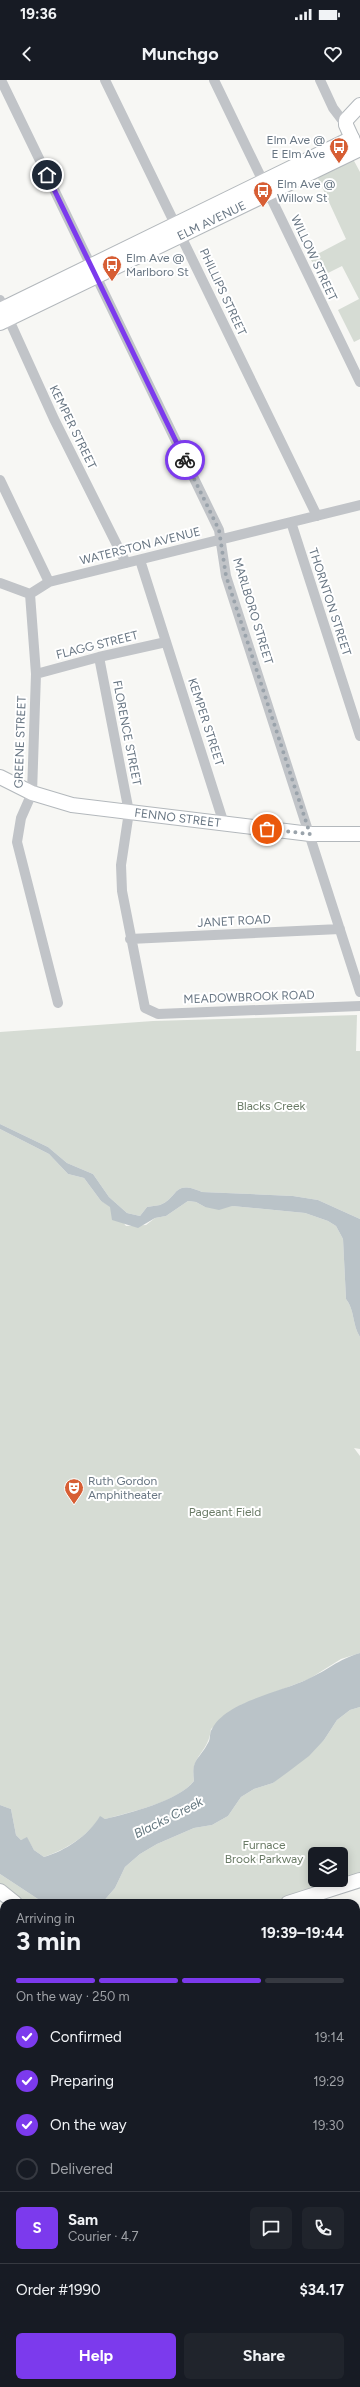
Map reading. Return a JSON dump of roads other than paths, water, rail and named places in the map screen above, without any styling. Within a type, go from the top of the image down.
[{"type":"street","name":"MARLBORO STREET","points":[[1,80],[219,530],[226,576],[360,992]]},
{"type":"street","name":"PHILLIPS STREET","points":[[105,80],[317,516]]},
{"type":"street","name":"WILLOW STREET","points":[[214,80],[360,382]]},
{"type":"street","points":[[320,80],[333,108],[346,125],[356,147]]},
{"type":"street","points":[[346,125],[349,115],[360,105]]},
{"type":"street","name":"ELM AVENUE","points":[[94,272],[175,223],[267,187],[356,147]]},
{"type":"street","name":"ELM AVENUE","points":[[3,312],[94,272],[182,237],[267,187]]},
{"type":"street","name":"KEMPER STREET","points":[[3,312],[54,419],[126,563]]},
{"type":"street","points":[[0,480],[50,582]]},
{"type":"street","name":"WATERSTON AVENUE","points":[[30,594],[50,582],[360,505]]},
{"type":"street","name":"THORNTON STREET","points":[[291,522],[360,736]]},
{"type":"street","name":"KEMPER STREET","points":[[140,560],[224,824]]},
{"type":"street","points":[[0,583],[30,594]]},
{"type":"street","name":"GREENE STREET","points":[[30,594],[36,674],[32,793],[21,818],[17,842],[58,1003]]},
{"type":"street","name":"FLAGG STREET","points":[[36,674],[98,656],[166,642]]},
{"type":"street","name":"FLORENCE STREET","points":[[98,656],[129,812],[121,865],[122,891],[143,1004]]},
{"type":"street","name":"FENNO STREET","points":[[0,777],[32,793],[72,805],[310,834],[360,834]]},
{"type":"street","name":"JANET ROAD","points":[[130,939],[340,929]]},
{"type":"street","name":"MEADOWBROOK ROAD","points":[[143,1004],[150,1012],[158,1014],[360,1006]]},
{"type":"street","points":[[301,1899],[360,1880]]},
{"type":"street","points":[[0,1891],[10,1899]]},
{"type":"water","points":[[0,1124],[48,1147],[67,1163],[93,1174],[109,1197],[127,1213],[140,1216],[147,1207],[160,1205],[166,1202],[177,1191],[185,1188],[202,1192],[293,1196],[318,1200],[360,1219],[360,1337],[357,1332],[351,1308],[346,1299],[343,1239],[336,1226],[328,1221],[305,1213],[232,1206],[219,1210],[205,1207],[196,1202],[188,1201],[166,1216],[155,1218],[138,1228],[112,1220],[110,1207],[101,1201],[84,1178],[68,1174],[49,1154],[0,1129]]},
{"type":"water","name":"Blacks Creek","points":[[360,1653],[360,1707],[350,1710],[337,1720],[324,1740],[309,1756],[288,1772],[273,1783],[254,1789],[241,1797],[228,1816],[212,1825],[194,1828],[157,1844],[140,1854],[125,1867],[115,1888],[105,1899],[38,1899],[0,1874],[0,1805],[11,1809],[16,1835],[21,1840],[27,1837],[34,1850],[44,1857],[60,1851],[83,1836],[100,1816],[105,1819],[140,1810],[177,1795],[187,1788],[194,1781],[193,1774],[196,1760],[205,1749],[209,1741],[211,1731],[219,1719],[229,1711],[256,1698],[297,1684],[315,1676],[345,1659]]},
{"type":"place","name":"Elm Ave @ E Elm Ave","points":[[339,164]]},
{"type":"place","name":"Elm Ave @ Willow St","points":[[263,208]]},
{"type":"place","name":"Elm Ave @ Marlboro St","points":[[112,282]]},
{"type":"place","name":"Ruth Gordon Amphitheater","points":[[74,1505]]},
{"type":"park label","name":"Pageant Field","points":[[225,1512]]},
{"type":"park label","name":"Furnace Brook Parkway","points":[[264,1852]]}]
